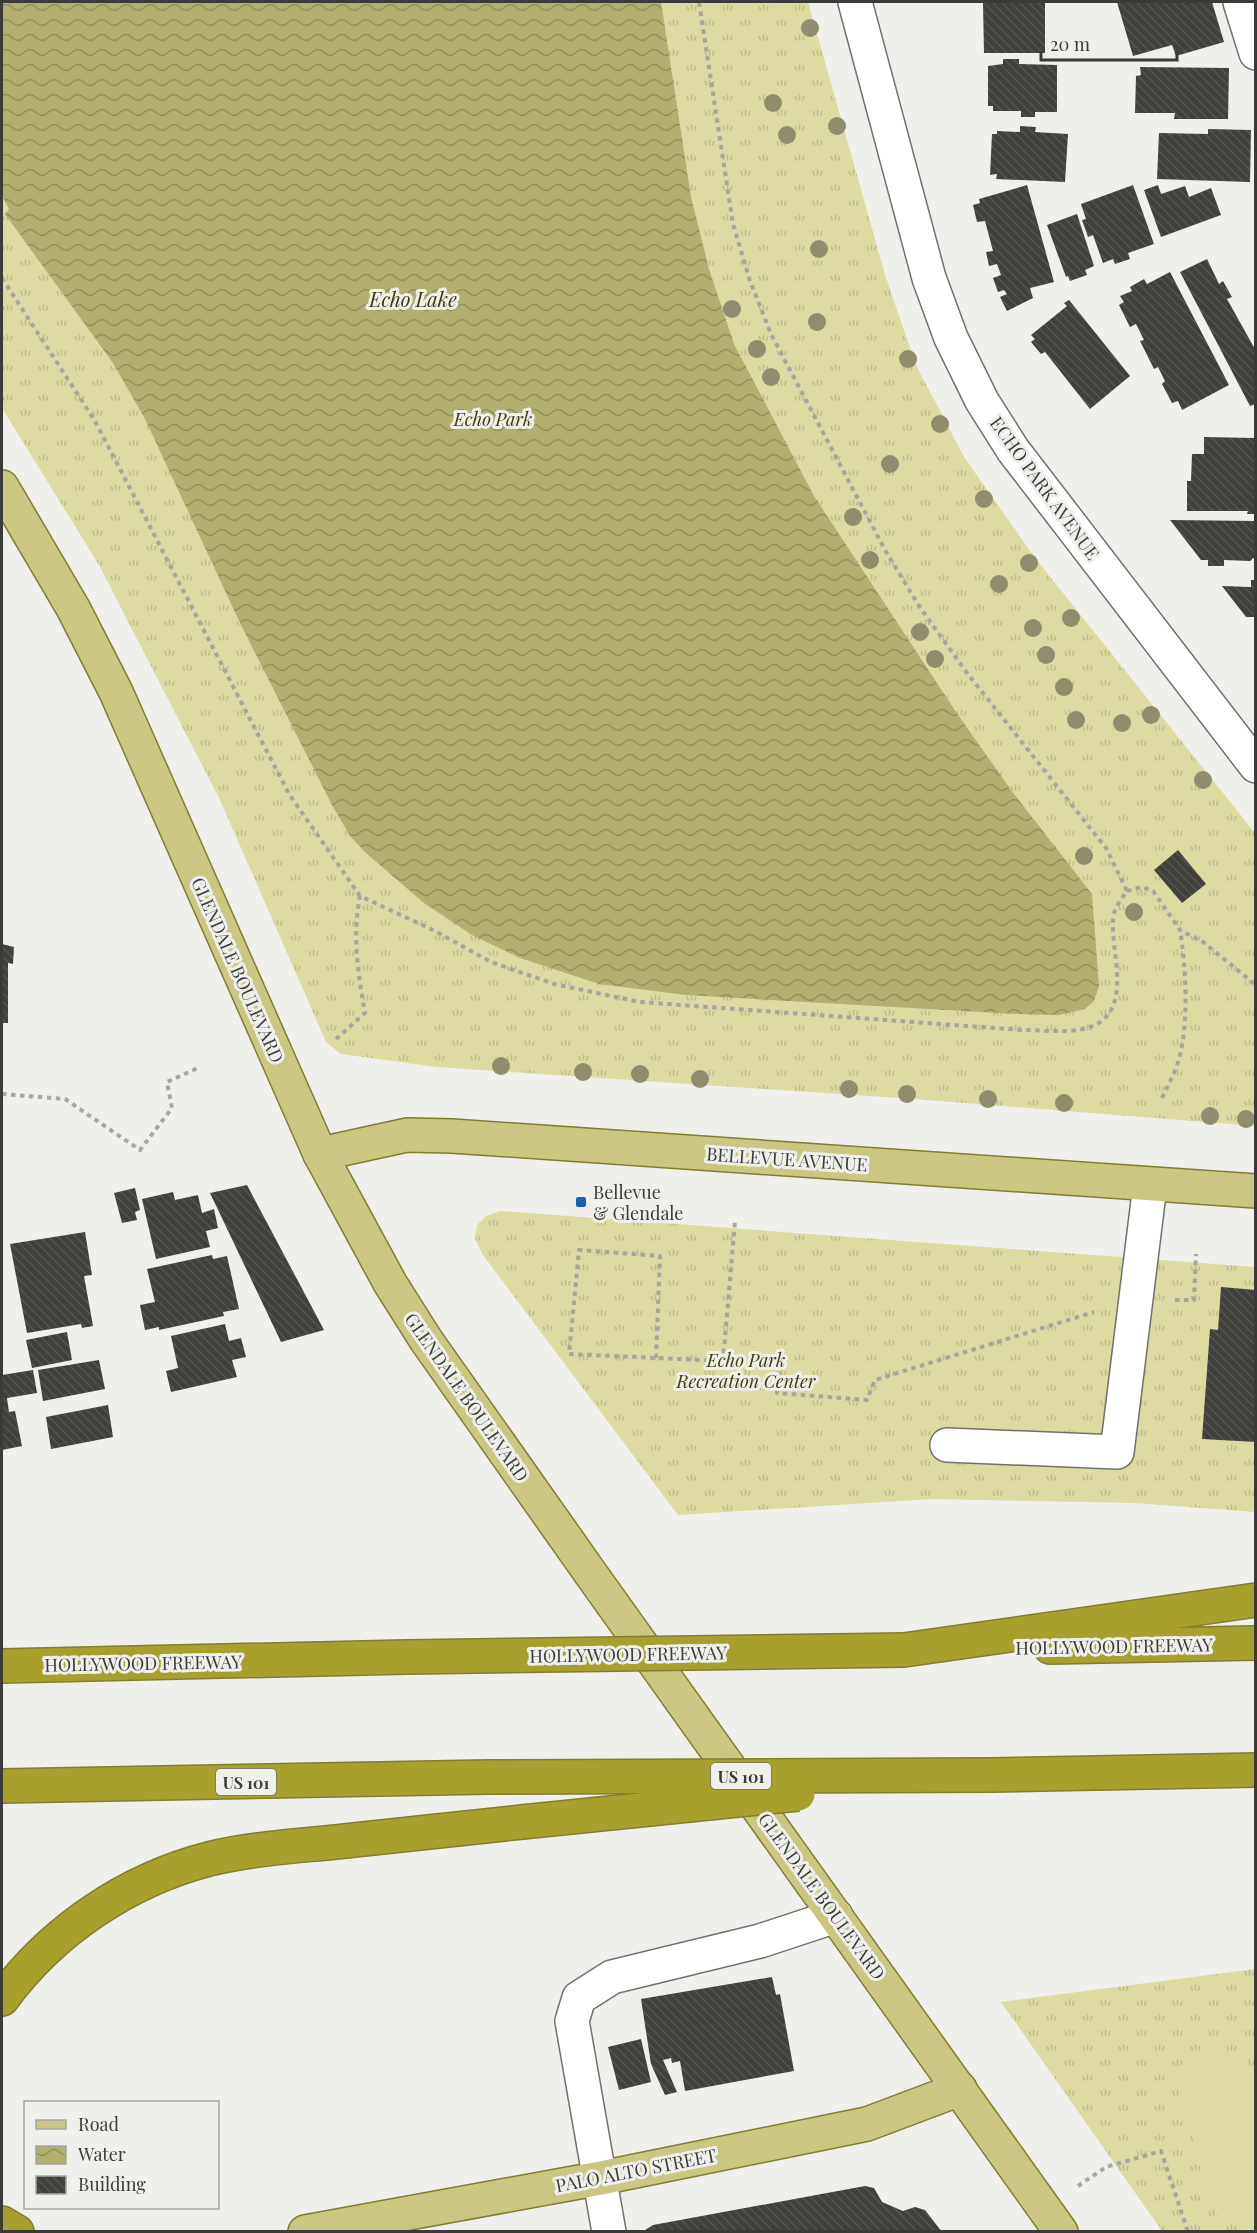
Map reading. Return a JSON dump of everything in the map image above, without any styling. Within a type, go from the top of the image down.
[{"type":"highway","points":[[904,1650],[1256,1600]]},
{"type":"highway","name":"HOLLYWOOD FREEWAY","points":[[2,1666],[1256,1642]]},
{"type":"highway","name":"US 101","points":[[2,1786],[490,1777],[991,1775],[1256,1770]]},
{"type":"highway","points":[[5,1996],[54,1941],[101,1906],[153,1878],[209,1859],[262,1850],[522,1822],[991,1775]]},
{"type":"highway","points":[[2,2223],[17,2232]]},
{"type":"main road","name":"GLENDALE BOULEVARD","points":[[2,487],[73,608],[116,692],[320,1154],[390,1283],[426,1340],[1053,2219]]},
{"type":"main road","name":"BELLEVUE AVENUE","points":[[320,1154],[407,1135],[452,1136],[1256,1191]]},
{"type":"main road","name":"PALO ALTO STREET","points":[[306,2232],[601,2178],[867,2124],[960,2089]]},
{"type":"street","name":"ECHO PARK AVENUE","points":[[855,2],[929,278],[951,338],[982,401],[1013,450],[1256,766]]},
{"type":"street","points":[[1240,2],[1256,53]]},
{"type":"street","points":[[947,1445],[1117,1452],[1150,1185]]},
{"type":"street","points":[[609,2232],[572,2021],[579,1998],[612,1977],[760,1941],[836,1916]]},
{"type":"path","points":[[699,2],[733,224],[750,281],[771,334],[885,550],[919,606],[967,673],[1106,848],[1127,891]]},
{"type":"path","points":[[2,278],[94,421],[204,626],[289,794],[360,896],[433,930],[491,962],[554,984],[640,1002],[1022,1030],[1083,1029],[1107,1017],[1117,998],[1113,918],[1127,891],[1142,886],[1153,891],[1180,930],[1185,960],[1184,1019],[1179,1059],[1162,1098]]},
{"type":"path","points":[[336,1039],[365,1013],[355,945],[355,921],[360,896]]},
{"type":"path","points":[[1180,930],[1203,942],[1256,985]]},
{"type":"path","points":[[2,1094],[64,1099],[140,1150],[172,1108],[167,1082],[200,1067]]},
{"type":"path","points":[[723,1361],[735,1221]]},
{"type":"path","points":[[656,1358],[660,1256],[579,1250],[568,1354],[779,1365],[777,1392],[867,1400],[875,1380],[1137,1299],[1194,1300],[1196,1254]]},
{"type":"path","points":[[1053,2219],[1107,2167],[1161,2151],[1188,2232]]},
{"type":"green space","name":"Echo Lake","points":[[2,2],[808,2],[886,278],[916,365],[964,457],[1035,558],[1255,833],[1255,1126],[914,1099],[437,1067],[341,1054],[326,1042],[220,800],[99,565],[2,408]]},
{"type":"green space","name":"Echo Park Recreation Center","points":[[500,1211],[1255,1267],[1255,1512],[1135,1503],[933,1499],[678,1515],[483,1255],[475,1239],[477,1225],[486,1216]]},
{"type":"green space","points":[[1255,1969],[1255,2231],[1162,2231],[1001,2002]]},
{"type":"green space","points":[[1244,2050],[1255,2086],[1255,2215],[1220,2226],[1173,2072]]},
{"type":"water","name":"Echo Lake","points":[[2,2],[661,2],[691,197],[709,269],[734,344],[814,496],[956,712],[1011,790],[1092,894],[1099,986],[1094,1001],[1085,1009],[1059,1015],[1016,1014],[686,995],[599,984],[520,958],[472,935],[424,903],[366,853],[350,836],[332,805],[241,625],[145,419],[113,363],[5,214],[9,209],[2,196]]},
{"type":"building","points":[[983,2],[1045,2],[1045,53],[984,53]]},
{"type":"building","points":[[1117,2],[1212,2],[1224,42],[1176,56],[1172,45],[1133,56]]},
{"type":"building","points":[[1003,59],[1019,59],[1019,64],[1057,65],[1057,112],[1035,112],[1035,117],[1021,117],[1021,111],[993,111],[993,106],[988,106],[988,66],[1003,64]]},
{"type":"building","points":[[1140,67],[1229,68],[1228,119],[1174,119],[1175,113],[1135,113],[1136,76],[1141,75]]},
{"type":"building","points":[[1020,126],[1036,127],[1035,132],[1068,134],[1065,182],[996,179],[997,174],[990,175],[992,134],[997,134],[997,131],[1020,132]]},
{"type":"building","points":[[1208,129],[1251,130],[1250,182],[1157,179],[1159,133],[1208,134]]},
{"type":"building","points":[[1027,185],[1054,282],[1030,288],[1033,298],[1007,311],[1000,297],[1007,294],[1004,290],[998,292],[993,278],[1001,275],[997,264],[989,266],[986,252],[993,251],[985,221],[977,222],[973,205],[980,203],[979,199]]},
{"type":"building","points":[[1133,185],[1154,244],[1128,253],[1130,259],[1115,264],[1113,259],[1103,263],[1093,235],[1088,237],[1082,220],[1086,219],[1081,204]]},
{"type":"building","points":[[1158,185],[1161,194],[1185,186],[1189,197],[1211,188],[1221,215],[1161,237],[1144,190]]},
{"type":"building","points":[[1077,214],[1094,266],[1085,270],[1087,275],[1070,281],[1068,276],[1066,277],[1047,225]]},
{"type":"building","points":[[1207,259],[1219,284],[1223,281],[1232,297],[1227,299],[1256,351],[1256,404],[1250,406],[1180,272]]},
{"type":"building","points":[[1170,272],[1229,385],[1182,410],[1178,401],[1172,403],[1162,384],[1165,381],[1158,367],[1154,369],[1140,341],[1144,340],[1136,324],[1130,327],[1119,305],[1124,302],[1120,296],[1132,291],[1130,287],[1144,279],[1147,284]]},
{"type":"building","points":[[1069,300],[1130,376],[1090,409],[1045,352],[1041,354],[1031,342],[1035,339],[1031,335],[1067,306],[1064,303]]},
{"type":"building","points":[[1204,437],[1256,438],[1256,514],[1247,514],[1248,511],[1187,511],[1187,481],[1191,481],[1192,454],[1204,454]]},
{"type":"building","points":[[1170,520],[1256,521],[1256,556],[1250,561],[1224,560],[1224,566],[1208,566],[1208,560],[1201,560]]},
{"type":"building","points":[[1251,580],[1256,580],[1256,617],[1246,617],[1222,586],[1251,587]]},
{"type":"building","points":[[1178,850],[1206,884],[1182,903],[1154,870]]},
{"type":"building","points":[[2,944],[14,947],[13,964],[8,963],[8,1023],[2,1023]]},
{"type":"building","points":[[247,1185],[324,1330],[281,1342],[210,1193]]},
{"type":"building","points":[[135,1188],[140,1210],[135,1212],[137,1220],[122,1223],[114,1193]]},
{"type":"building","points":[[173,1192],[175,1200],[198,1195],[202,1213],[214,1209],[218,1228],[206,1231],[210,1247],[156,1259],[142,1199]]},
{"type":"building","points":[[85,1232],[92,1275],[84,1276],[93,1326],[82,1328],[81,1324],[27,1333],[10,1244]]},
{"type":"building","points":[[212,1255],[213,1259],[227,1256],[239,1309],[223,1312],[224,1316],[159,1330],[159,1327],[145,1330],[140,1305],[155,1302],[147,1269]]},
{"type":"building","points":[[1221,1287],[1256,1290],[1256,1442],[1202,1439],[1210,1329],[1218,1330]]},
{"type":"building","points":[[225,1324],[229,1341],[241,1338],[246,1357],[232,1360],[237,1377],[171,1392],[166,1371],[178,1368],[171,1336]]},
{"type":"building","points":[[67,1332],[72,1360],[32,1368],[26,1340]]},
{"type":"building","points":[[99,1360],[105,1389],[43,1401],[38,1370]]},
{"type":"building","points":[[33,1370],[37,1393],[7,1398],[9,1412],[15,1411],[22,1446],[2,1450],[2,1375]]},
{"type":"building","points":[[108,1405],[113,1437],[51,1449],[46,1417]]},
{"type":"building","points":[[772,1977],[776,1995],[780,1994],[794,2071],[685,2091],[680,2061],[672,2063],[671,2058],[663,2060],[677,2092],[665,2095],[651,2064],[641,1999]]},
{"type":"building","points":[[641,2039],[651,2082],[619,2090],[608,2047]]},
{"type":"building","points":[[865,2186],[874,2188],[882,2202],[903,2211],[915,2207],[925,2210],[942,2232],[642,2232],[653,2225]]},
{"type":"place","name":"Bellevue & Glendale","points":[[581,1202]]},
{"type":"park label","name":"Echo Park","points":[[493,419]]}]
